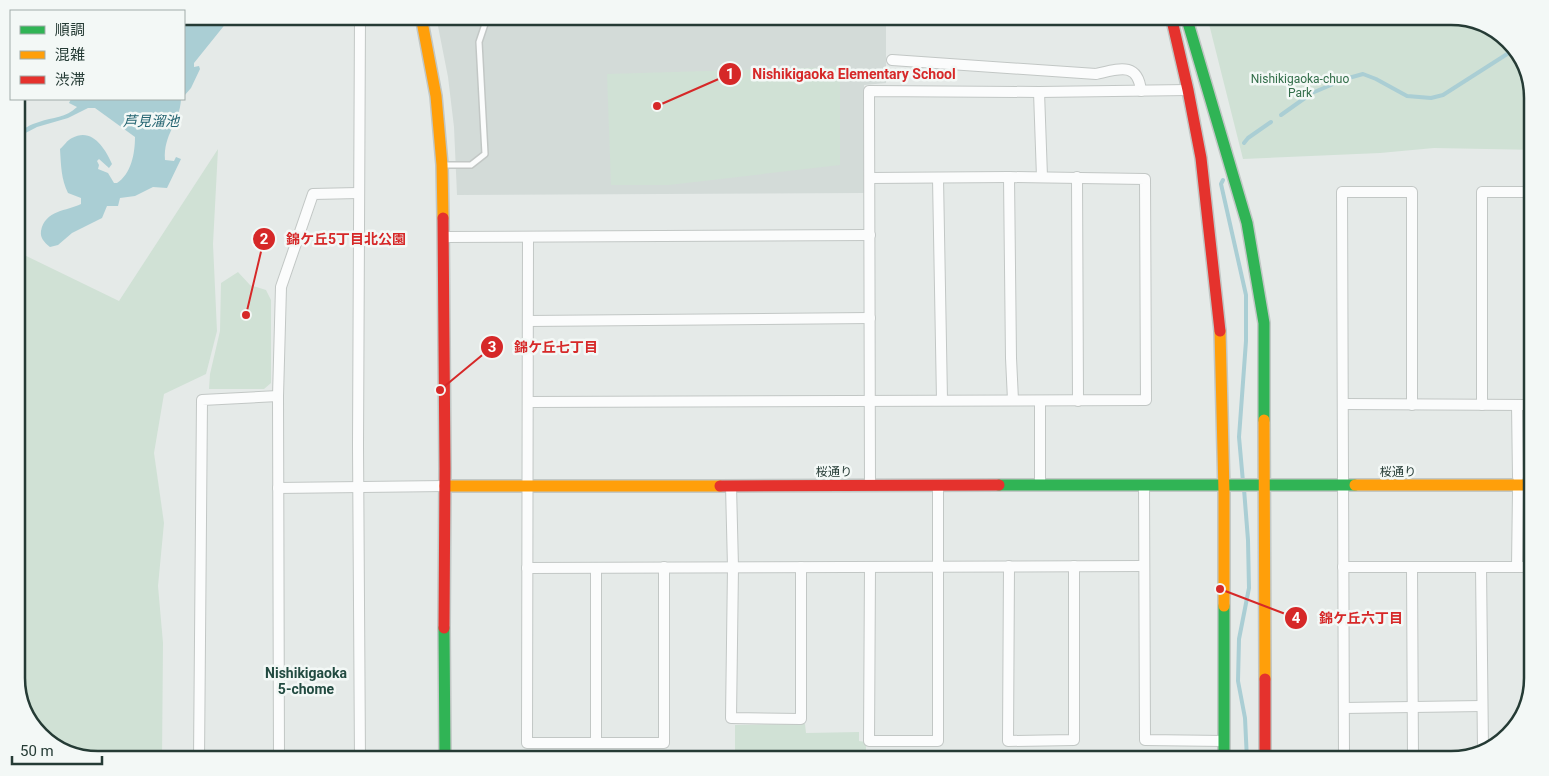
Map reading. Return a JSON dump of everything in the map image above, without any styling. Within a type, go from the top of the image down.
[{"type":"street","points":[[360,25],[358,193],[360,751]]},
{"type":"street","points":[[423,25],[436,96],[442,165],[444,236],[445,751]]},
{"type":"street","points":[[1173,25],[1201,158],[1220,328],[1227,486],[1224,751]]},
{"type":"street","points":[[1189,25],[1247,223],[1264,323],[1260,486],[1265,751]]},
{"type":"street","points":[[892,60],[1096,74],[1125,69],[1133,72],[1139,79],[1141,91]]},
{"type":"street","points":[[870,486],[869,91],[1039,92],[1188,90]]},
{"type":"street","points":[[1039,92],[1042,177]]},
{"type":"street","points":[[1009,177],[1013,400]]},
{"type":"street","points":[[528,402],[1146,400],[1145,179],[1042,177],[870,178]]},
{"type":"street","points":[[938,178],[942,400]]},
{"type":"street","points":[[1076,178],[1078,401]]},
{"type":"street","points":[[1344,751],[1342,192],[1412,192],[1412,405]]},
{"type":"street","points":[[1482,405],[1482,192],[1524,192]]},
{"type":"street","points":[[279,751],[278,396],[281,287],[313,194],[358,193]]},
{"type":"street","points":[[444,236],[870,235]]},
{"type":"street","points":[[528,237],[527,743],[664,743],[664,567]]},
{"type":"street","points":[[528,321],[870,318]]},
{"type":"street","points":[[199,751],[202,400],[278,396]]},
{"type":"street","points":[[1040,401],[1040,486]]},
{"type":"street","points":[[1344,404],[1524,405]]},
{"type":"street","points":[[1518,405],[1518,477]]},
{"type":"street","points":[[870,567],[869,741],[938,741],[938,485]]},
{"type":"street","points":[[1144,485],[1144,740],[1224,741]]},
{"type":"street","points":[[278,488],[445,486]]},
{"type":"street","name":"桜通り","points":[[445,486],[1524,486]]},
{"type":"street","points":[[731,486],[732,718],[801,719],[801,567]]},
{"type":"street","points":[[1518,492],[1518,567]]},
{"type":"street","points":[[1009,566],[1008,741],[1074,740],[1074,566]]},
{"type":"street","points":[[527,568],[1144,566]]},
{"type":"street","points":[[1343,567],[1524,567]]},
{"type":"street","points":[[1481,567],[1482,745]]},
{"type":"street","points":[[596,568],[596,743]]},
{"type":"street","points":[[1412,568],[1413,751]]},
{"type":"street","points":[[1344,708],[1482,706]]},
{"type":"lane","points":[[442,165],[471,165],[485,154],[479,42],[485,25]]},
{"type":"shaded area","points":[[438,25],[886,25],[886,83],[864,85],[864,193],[457,195],[454,127],[448,77]]},
{"type":"green space","name":"Nishikigaoka-chuo Park","points":[[1209,25],[1466,26],[1484,32],[1506,50],[1517,65],[1523,83],[1524,150],[1434,148],[1380,153],[1243,159]]},
{"type":"green space","points":[[840,67],[840,165],[669,185],[611,185],[607,74]]},
{"type":"green space","points":[[218,149],[213,244],[217,331],[206,374],[164,394],[154,453],[164,523],[158,586],[163,643],[162,751],[98,751],[79,749],[65,744],[50,733],[37,719],[26,693],[25,683],[25,255],[119,301]]},
{"type":"green space","points":[[238,272],[250,285],[266,290],[271,300],[271,383],[264,389],[209,389],[210,374],[220,331],[221,283]]},
{"type":"green space","points":[[805,724],[806,733],[859,732],[859,741],[866,742],[866,751],[735,751],[735,725]]},
{"type":"water","name":"芦見溜池","points":[[185,25],[225,25],[194,63],[194,67],[199,66],[200,69],[191,88],[185,95]]},
{"type":"water","name":"芦見溜池","points":[[70,100],[181,100],[178,115],[167,143],[165,160],[174,161],[176,157],[181,159],[167,188],[153,187],[135,196],[120,198],[118,206],[107,206],[102,218],[72,233],[58,245],[50,247],[41,236],[43,224],[57,212],[81,204],[81,198],[68,193],[66,188],[62,172],[60,149],[70,139],[79,135],[92,137],[102,146],[112,164],[109,168],[99,159],[97,161],[98,169],[108,173],[114,183],[117,183],[126,174],[134,150],[135,137],[95,108],[88,108],[68,118],[37,127],[25,133],[25,128],[30,125],[64,115],[77,107],[69,103]]},
{"type":"waterway","points":[[1281,115],[1312,93],[1345,79],[1363,74],[1407,96],[1431,98],[1443,95],[1509,53]]},
{"type":"waterway","points":[[1244,143],[1271,122]]},
{"type":"waterway","points":[[1223,180],[1221,184],[1246,295],[1246,341],[1239,437],[1243,482]]},
{"type":"waterway","points":[[1244,489],[1249,588],[1239,639],[1238,681],[1245,718],[1247,751]]},
{"type":"traffic: fast","points":[[1189,25],[1247,223],[1264,323],[1264,420]]},
{"type":"traffic: fast","points":[[999,485],[1355,485]]},
{"type":"traffic: fast","points":[[1224,606],[1224,751]]},
{"type":"traffic: fast","points":[[444,628],[445,751]]},
{"type":"traffic: slow","points":[[423,25],[436,96],[442,165],[443,218]]},
{"type":"traffic: slow","points":[[1220,331],[1224,492],[1224,606]]},
{"type":"traffic: slow","points":[[1264,420],[1265,679]]},
{"type":"traffic: slow","points":[[1355,485],[1524,485]]},
{"type":"traffic: slow","points":[[445,486],[720,486]]},
{"type":"traffic: jam","points":[[1173,25],[1201,158],[1220,331]]},
{"type":"traffic: jam","points":[[443,218],[444,628]]},
{"type":"traffic: jam","points":[[720,486],[999,485]]},
{"type":"traffic: jam","points":[[1265,679],[1265,751]]},
{"type":"place","name":"Nishikigaoka Elementary School","points":[[657,106]]},
{"type":"place","name":"錦ケ丘5丁目北公園","points":[[246,315]]},
{"type":"place","name":"錦ケ丘七丁目","points":[[440,390]]},
{"type":"place","name":"錦ケ丘六丁目","points":[[1220,589]]},
{"type":"district","name":"Nishikigaoka 5-chome","points":[[306,682]]}]
